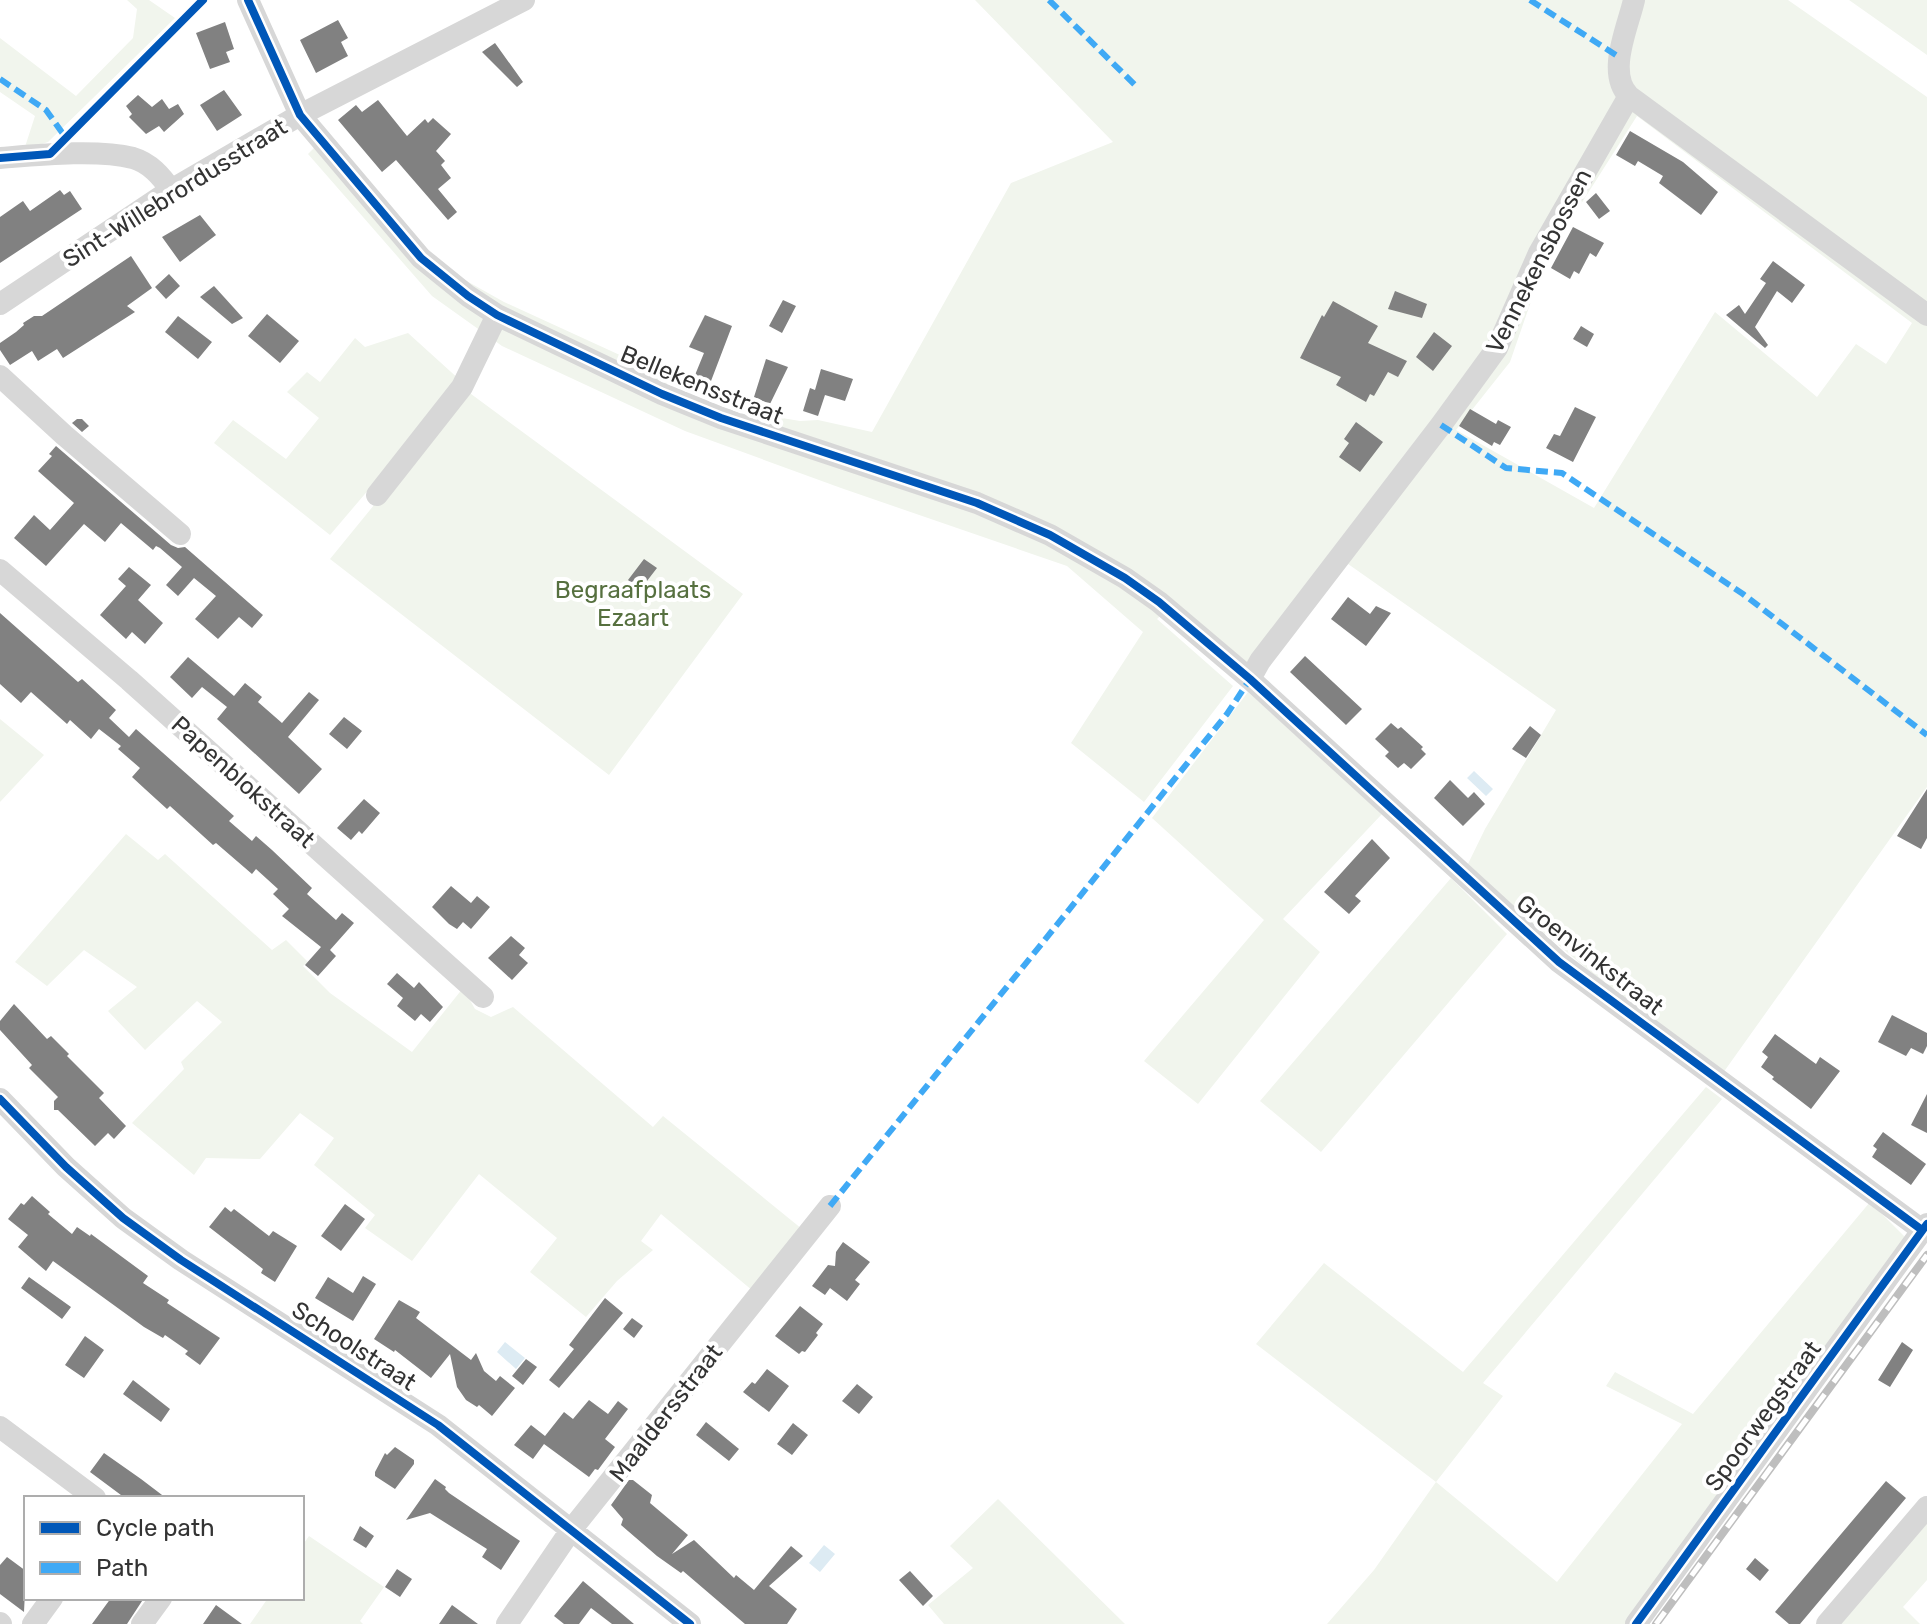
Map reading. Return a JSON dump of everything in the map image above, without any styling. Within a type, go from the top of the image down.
[{"type":"street","name":"Bellekensstraat","points":[[248,0],[300,115],[421,258],[468,296],[497,315],[574,354],[686,404],[881,473],[977,503],[1050,535],[1125,578],[1159,602],[1250,679]]},
{"type":"street","name":"Sint-Willebrordusstraat","points":[[0,304],[171,190],[300,115],[524,0]]},
{"type":"street","points":[[1634,0],[1619,57],[1621,84],[1629,96],[1927,315]]},
{"type":"street","name":"Vennekensbossen","points":[[1250,679],[1260,661],[1497,348],[1545,242],[1629,96]]},
{"type":"street","points":[[0,158],[50,154],[134,159],[158,172],[171,190]]},
{"type":"street","points":[[377,495],[462,387],[497,315]]},
{"type":"street","points":[[0,376],[180,534]]},
{"type":"street","name":"Papenblokstraat","points":[[0,570],[129,680],[483,997]]},
{"type":"street","name":"Groenvinkstraat","points":[[1250,679],[1559,962],[1924,1227]]},
{"type":"street","name":"Schoolstraat","points":[[0,1099],[66,1167],[142,1232],[438,1425],[690,1624]]},
{"type":"street","name":"Maaldersstraat","points":[[507,1624],[571,1530],[830,1206]]},
{"type":"street","name":"Spoorwegstraat","points":[[1636,1624],[1924,1227]]},
{"type":"street","points":[[0,1427],[92,1496]]},
{"type":"street","points":[[1827,1624],[1927,1507]]},
{"type":"street","points":[[33,1624],[51,1600]]},
{"type":"street","points":[[148,1622],[160,1600]]},
{"type":"green space","points":[[127,0],[149,0],[175,18],[48,142],[24,150],[35,116],[0,92],[0,38],[76,96],[133,38],[137,9]]},
{"type":"green space","points":[[975,0],[1788,0],[1927,97],[1927,787],[1723,1073],[1592,973],[1466,868],[1485,829],[1556,710],[1331,552],[1249,664],[1175,602],[1157,619],[1233,686],[1144,802],[1071,743],[1143,632],[1067,566],[685,431],[502,346],[432,296],[308,154],[316,146],[381,223],[456,275],[504,302],[670,378],[665,386],[767,423],[770,416],[800,421],[818,420],[872,432],[1011,183],[1113,142]],"holes":[[[1637,116],[1912,323],[1886,364],[1856,344],[1817,397],[1715,312],[1594,508],[1456,430],[1510,362],[1536,287],[1574,215]]]},
{"type":"green space","points":[[1849,0],[1927,0],[1927,55]]},
{"type":"green space","points":[[408,333],[461,381],[330,535],[214,443],[233,420],[286,459],[319,418],[287,392],[307,372],[320,382],[355,338],[365,347]]},
{"type":"green space","name":"Begraafplaats Ezaart","points":[[467,391],[743,594],[609,775],[330,559]]},
{"type":"green space","points":[[1248,692],[1382,814],[1283,919],[1320,952],[1198,1104],[1144,1061],[1264,920],[1152,818]]},
{"type":"green space","points":[[0,719],[44,755],[0,802]]},
{"type":"green space","points":[[126,834],[158,860],[165,854],[272,950],[286,940],[308,962],[303,966],[330,993],[412,1052],[463,988],[475,1009],[491,1017],[513,1007],[653,1127],[663,1116],[802,1229],[753,1291],[661,1214],[641,1241],[653,1250],[617,1281],[586,1317],[530,1272],[557,1238],[479,1174],[412,1261],[365,1228],[375,1215],[314,1165],[334,1138],[300,1113],[260,1159],[206,1158],[194,1175],[132,1123],[184,1069],[181,1062],[222,1022],[197,1001],[145,1050],[108,1011],[137,987],[84,950],[47,986],[15,962]]},
{"type":"green space","points":[[1451,878],[1507,934],[1321,1152],[1260,1101]]},
{"type":"green space","points":[[1706,1087],[1722,1099],[1483,1383],[1503,1396],[1436,1482],[1256,1344],[1324,1263],[1463,1372]]},
{"type":"green space","points":[[1870,1202],[1904,1236],[1903,1249],[1629,1624],[1327,1624],[1374,1570],[1436,1482],[1557,1582],[1682,1424],[1606,1386],[1615,1372],[1693,1414]]},
{"type":"green space","points":[[998,1499],[1125,1624],[944,1624],[928,1605],[973,1568],[950,1546]]},
{"type":"green space","points":[[1927,1523],[1927,1580],[1903,1607],[1920,1624],[1840,1624]]},
{"type":"green space","points":[[309,1536],[384,1587],[360,1621],[363,1624],[250,1624],[267,1600],[304,1600],[304,1543]]},
{"type":"shaded area","points":[[1474,771],[1493,789],[1486,796],[1467,778]]},
{"type":"shaded area","points":[[505,1342],[525,1358],[516,1369],[497,1352]]},
{"type":"shaded area","points":[[824,1545],[835,1554],[820,1572],[809,1563]]},
{"type":"building","points":[[338,20],[348,38],[341,42],[348,56],[316,73],[300,40]]},
{"type":"building","points":[[225,22],[234,49],[226,52],[230,62],[210,69],[196,33]]},
{"type":"building","points":[[495,43],[523,82],[517,87],[482,52]]},
{"type":"building","points":[[224,90],[242,115],[217,131],[200,105]]},
{"type":"building","points":[[138,95],[152,107],[162,99],[169,109],[178,104],[184,114],[164,132],[159,126],[146,134],[129,117],[132,114],[126,106]]},
{"type":"building","points":[[378,100],[407,136],[425,119],[428,123],[433,118],[451,134],[436,151],[445,161],[441,165],[451,178],[438,189],[457,212],[448,220],[396,160],[382,172],[338,120],[356,105],[362,112]]},
{"type":"building","points":[[1630,131],[1683,162],[1718,192],[1701,215],[1659,183],[1663,176],[1638,161],[1635,166],[1616,155]]},
{"type":"building","points":[[60,190],[64,195],[70,191],[82,209],[0,263],[0,217],[23,201],[30,211]]},
{"type":"building","points":[[1596,193],[1610,211],[1599,219],[1586,202]]},
{"type":"building","points":[[200,215],[216,235],[180,262],[162,237]]},
{"type":"building","points":[[1573,227],[1604,243],[1596,257],[1590,253],[1579,274],[1574,271],[1570,279],[1551,268]]},
{"type":"building","points":[[131,256],[152,288],[127,306],[135,312],[63,358],[57,349],[38,361],[32,351],[10,365],[0,350],[0,343],[23,323],[34,316],[42,316]]},
{"type":"building","points":[[1773,261],[1805,285],[1792,303],[1777,291],[1755,327],[1768,345],[1765,348],[1726,315],[1739,305],[1745,314],[1766,283],[1760,279]]},
{"type":"building","points":[[169,274],[180,286],[166,299],[155,287]]},
{"type":"building","points":[[214,286],[243,318],[232,324],[200,297]]},
{"type":"building","points":[[1395,291],[1427,304],[1422,318],[1388,309]]},
{"type":"building","points":[[783,300],[796,306],[782,333],[769,326]]},
{"type":"building","points":[[1333,301],[1378,326],[1368,343],[1407,361],[1398,377],[1388,372],[1374,396],[1370,394],[1366,402],[1336,385],[1341,377],[1300,358],[1322,315],[1324,317]]},
{"type":"building","points":[[267,314],[299,341],[280,363],[248,336]]},
{"type":"building","points":[[705,315],[732,326],[711,381],[695,375],[704,353],[689,347]]},
{"type":"building","points":[[178,316],[212,342],[198,359],[165,332]]},
{"type":"building","points":[[1581,326],[1594,334],[1587,347],[1573,339]]},
{"type":"building","points":[[1434,332],[1452,346],[1433,371],[1416,357]]},
{"type":"building","points":[[766,359],[788,367],[770,404],[754,397]]},
{"type":"building","points":[[821,369],[853,379],[845,401],[825,395],[818,416],[803,411],[810,388],[815,390]]},
{"type":"building","points":[[1575,407],[1596,417],[1573,462],[1546,448],[1554,434],[1560,436]]},
{"type":"building","points":[[1470,409],[1496,424],[1498,420],[1511,427],[1500,445],[1494,442],[1492,446],[1459,426]]},
{"type":"building","points":[[82,419],[89,426],[82,432],[72,423]]},
{"type":"building","points":[[1356,422],[1383,442],[1360,472],[1339,457],[1349,443],[1344,439]]},
{"type":"building","points":[[56,446],[171,545],[185,547],[263,615],[252,628],[239,617],[218,639],[195,619],[216,596],[194,578],[178,596],[166,585],[182,567],[160,548],[156,546],[153,550],[121,523],[105,542],[84,524],[46,566],[14,538],[34,515],[50,530],[74,503],[38,471],[52,456],[49,454]]},
{"type":"building","points":[[644,559],[657,568],[640,590],[628,580]]},
{"type":"building","points":[[129,567],[151,585],[138,600],[163,623],[145,644],[132,632],[126,639],[100,615],[126,586],[118,579]]},
{"type":"building","points":[[1348,597],[1370,614],[1376,606],[1391,613],[1366,646],[1331,619]]},
{"type":"building","points":[[0,613],[78,682],[82,679],[116,710],[109,718],[129,737],[136,729],[234,816],[229,821],[252,841],[256,836],[272,850],[312,888],[307,894],[336,920],[342,913],[354,923],[330,950],[336,956],[318,976],[305,965],[321,947],[282,916],[289,909],[273,894],[278,889],[256,869],[252,874],[216,843],[213,845],[170,806],[167,809],[132,777],[140,768],[118,749],[121,746],[99,729],[91,739],[70,720],[67,724],[31,692],[21,703],[0,684]]},
{"type":"building","points":[[1305,656],[1362,709],[1346,725],[1290,672]]},
{"type":"building","points":[[188,657],[234,696],[245,683],[262,697],[258,702],[282,723],[309,692],[319,700],[288,737],[322,769],[299,794],[217,719],[227,707],[202,687],[192,698],[170,677]]},
{"type":"building","points":[[344,717],[362,731],[347,749],[329,734]]},
{"type":"building","points":[[1391,723],[1398,729],[1401,727],[1423,747],[1421,749],[1426,754],[1411,769],[1404,763],[1398,768],[1385,756],[1389,752],[1375,739]]},
{"type":"building","points":[[1530,726],[1541,735],[1526,758],[1512,749]]},
{"type":"building","points":[[1450,780],[1468,798],[1474,792],[1485,804],[1463,826],[1434,798]]},
{"type":"building","points":[[1927,789],[1927,838],[1921,849],[1897,836]]},
{"type":"building","points":[[364,799],[380,813],[362,834],[359,831],[351,840],[337,828]]},
{"type":"building","points":[[1372,839],[1390,858],[1355,896],[1361,901],[1349,914],[1324,892]]},
{"type":"building","points":[[451,886],[471,903],[477,896],[490,907],[471,929],[463,922],[457,929],[432,907]]},
{"type":"building","points":[[511,936],[525,948],[519,955],[528,963],[512,980],[488,958]]},
{"type":"building","points":[[397,973],[414,988],[419,982],[443,1007],[430,1022],[421,1014],[415,1021],[397,1006],[403,998],[387,984]]},
{"type":"building","points":[[14,1004],[47,1039],[51,1036],[104,1093],[99,1098],[126,1126],[114,1139],[108,1133],[95,1146],[58,1110],[54,1110],[54,1101],[58,1097],[29,1068],[32,1065],[0,1030],[0,1021]]},
{"type":"building","points":[[1892,1015],[1927,1033],[1927,1046],[1923,1054],[1911,1048],[1906,1056],[1878,1042]]},
{"type":"building","points":[[1775,1034],[1816,1064],[1820,1057],[1840,1071],[1811,1109],[1761,1067],[1768,1057],[1762,1052]]},
{"type":"building","points":[[1927,1094],[1927,1133],[1911,1125]]},
{"type":"building","points":[[1883,1132],[1926,1164],[1911,1185],[1872,1157],[1877,1149],[1873,1146]]},
{"type":"building","points":[[32,1196],[72,1234],[77,1227],[91,1234],[148,1276],[143,1283],[169,1300],[167,1303],[220,1338],[200,1365],[185,1354],[188,1351],[165,1335],[163,1338],[144,1327],[53,1261],[46,1271],[18,1247],[28,1235],[8,1219],[21,1203],[24,1205]]},
{"type":"building","points":[[345,1204],[365,1219],[341,1251],[321,1236]]},
{"type":"building","points":[[225,1207],[231,1212],[234,1209],[269,1236],[273,1231],[297,1246],[275,1282],[209,1227]]},
{"type":"building","points":[[843,1242],[870,1262],[855,1280],[860,1284],[847,1301],[830,1288],[825,1295],[812,1286],[828,1265],[835,1266],[836,1252]]},
{"type":"building","points":[[363,1276],[376,1284],[353,1321],[315,1298],[328,1277],[353,1293]]},
{"type":"building","points":[[29,1277],[71,1307],[62,1319],[21,1288]]},
{"type":"building","points":[[605,1298],[623,1313],[559,1388],[549,1380],[574,1349],[569,1345]]},
{"type":"building","points":[[399,1300],[420,1312],[416,1318],[471,1360],[476,1353],[484,1371],[496,1381],[500,1376],[515,1388],[492,1416],[479,1405],[477,1407],[466,1400],[457,1387],[450,1354],[431,1378],[395,1350],[374,1339]]},
{"type":"building","points":[[800,1306],[823,1324],[805,1352],[799,1354],[775,1336]]},
{"type":"building","points":[[632,1318],[643,1326],[634,1338],[623,1329]]},
{"type":"building","points":[[85,1336],[104,1350],[84,1378],[65,1365]]},
{"type":"building","points":[[1902,1342],[1913,1350],[1890,1387],[1878,1380]]},
{"type":"building","points":[[526,1359],[537,1367],[523,1385],[512,1376]]},
{"type":"building","points":[[767,1369],[789,1386],[769,1412],[743,1392],[752,1382],[755,1384]]},
{"type":"building","points":[[133,1380],[170,1409],[161,1422],[123,1394]]},
{"type":"building","points":[[857,1384],[873,1397],[859,1414],[842,1401]]},
{"type":"building","points":[[589,1400],[608,1414],[618,1401],[628,1409],[605,1439],[615,1447],[589,1477],[544,1444],[533,1459],[514,1445],[531,1425],[545,1436],[564,1412],[573,1419]]},
{"type":"building","points":[[706,1422],[739,1449],[729,1461],[696,1435]]},
{"type":"building","points":[[793,1423],[808,1435],[792,1455],[777,1444]]},
{"type":"building","points":[[395,1447],[414,1460],[414,1464],[395,1489],[375,1476],[375,1472],[385,1453],[387,1455]]},
{"type":"building","points":[[104,1453],[163,1496],[122,1496],[90,1472]]},
{"type":"building","points":[[435,1479],[449,1493],[520,1541],[501,1570],[482,1557],[487,1549],[430,1513],[406,1520]]},
{"type":"building","points":[[629,1480],[652,1495],[650,1503],[688,1535],[672,1554],[694,1540],[734,1578],[736,1575],[754,1590],[791,1546],[803,1556],[769,1586],[797,1609],[787,1624],[745,1624],[683,1571],[681,1573],[657,1556],[621,1525],[623,1519],[611,1505]]},
{"type":"building","points":[[1886,1481],[1906,1498],[1800,1624],[1789,1624],[1775,1612]]},
{"type":"building","points":[[360,1526],[374,1536],[366,1548],[353,1540]]},
{"type":"building","points":[[7,1557],[24,1570],[24,1612],[0,1594],[0,1565]]},
{"type":"building","points":[[1755,1558],[1769,1570],[1760,1581],[1746,1569]]},
{"type":"building","points":[[397,1569],[412,1579],[400,1597],[385,1587]]},
{"type":"building","points":[[910,1571],[933,1596],[923,1606],[899,1580]]},
{"type":"building","points":[[583,1581],[634,1624],[612,1624],[591,1608],[579,1624],[564,1624],[554,1616]]},
{"type":"building","points":[[110,1600],[143,1600],[127,1624],[92,1624]]},
{"type":"building","points":[[216,1605],[242,1624],[203,1624]]},
{"type":"building","points":[[452,1605],[478,1624],[439,1624]]},
{"type":"railway","points":[[1656,1624],[1927,1255]]},
{"type":"marked path","points":[[1049,0],[1135,85]]},
{"type":"marked path","points":[[1530,0],[1619,57]]},
{"type":"marked path","points":[[0,79],[46,110],[66,138]]},
{"type":"marked path","points":[[1441,425],[1506,468],[1562,473],[1743,594],[1927,735]]},
{"type":"marked path","points":[[830,1206],[1227,714],[1250,679]]},
{"type":"cycle path","points":[[0,158],[50,154],[203,0]]},
{"type":"cycle path","points":[[248,0],[300,115],[421,258],[468,296],[497,315],[662,394],[721,418],[977,503],[1050,535],[1125,578],[1159,602],[1250,679],[1559,962],[1922,1230]]},
{"type":"cycle path","points":[[0,1099],[66,1167],[123,1218],[181,1260],[438,1425],[690,1624]]},
{"type":"cycle path","points":[[1636,1624],[1927,1224]]}]
